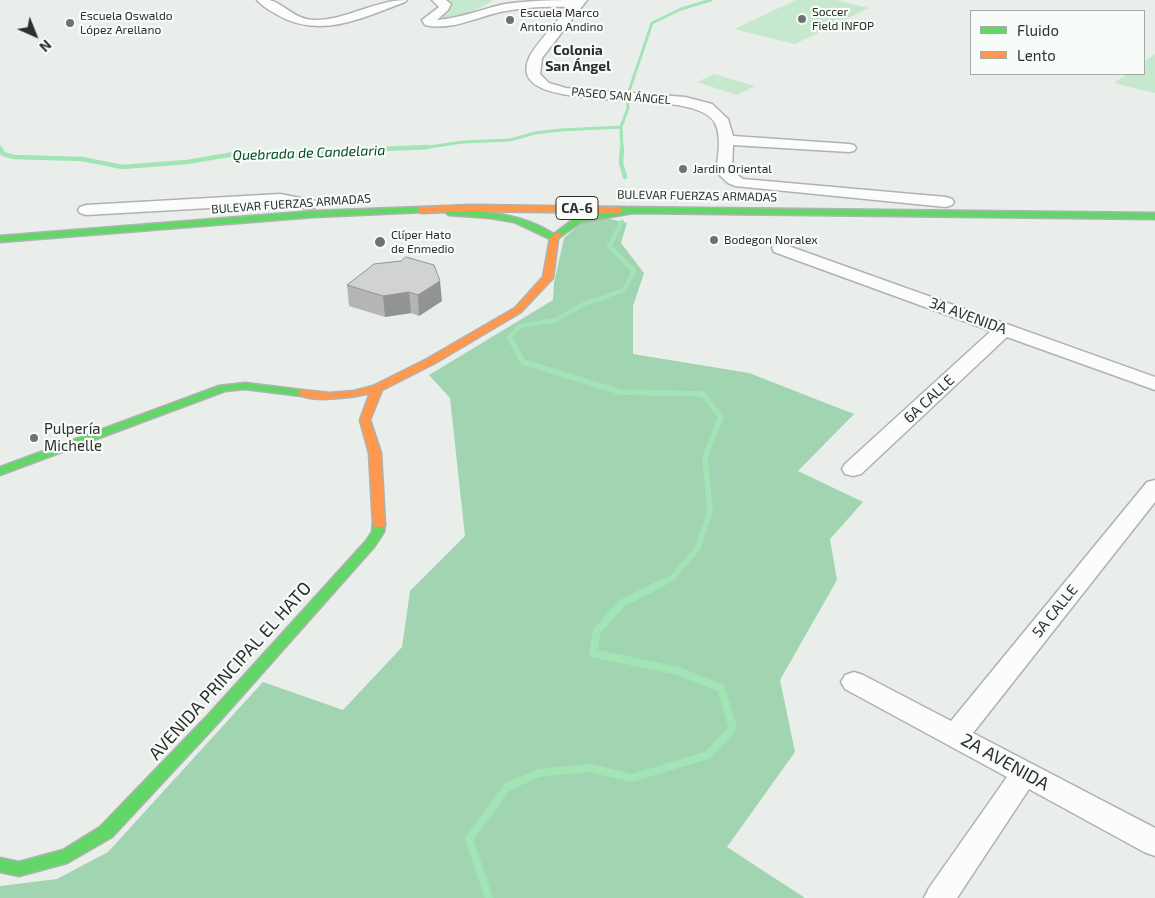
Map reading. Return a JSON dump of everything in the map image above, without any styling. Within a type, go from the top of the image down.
[{"type":"main road","name":"BULEVAR FUERZAS ARMADAS","points":[[0,228],[310,204],[504,197]]},
{"type":"main road","name":"BULEVAR FUERZAS ARMADAS","points":[[681,199],[1012,203]]},
{"type":"main road","name":"BULEVAR FUERZAS ARMADAS","points":[[0,239],[314,214],[472,208],[1155,216]]},
{"type":"main road","points":[[0,471],[223,388],[245,386],[306,395],[338,396],[377,388],[431,361],[518,310],[548,278],[554,238],[578,220],[636,209]]},
{"type":"main road","points":[[407,210],[497,215],[536,226],[554,238]]},
{"type":"main road","name":"AVENIDA PRINCIPAL EL HATO","points":[[0,865],[19,868],[67,856],[106,832],[213,719],[370,544],[378,532],[380,520],[375,453],[361,418],[377,388]]},
{"type":"main road","points":[[306,395],[340,409]]},
{"type":"street","points":[[263,0],[292,17],[304,22],[320,24],[401,0]]},
{"type":"street","points":[[438,0],[445,4],[444,8],[428,20],[429,22],[444,23],[520,5],[579,2]]},
{"type":"street","name":"PASEO SAN ÁNGEL","points":[[579,2],[536,57],[533,68],[534,77],[542,85],[550,89],[690,102],[711,111],[720,118],[726,140],[724,172],[733,180],[745,184],[946,202]]},
{"type":"street","points":[[726,140],[849,148]]},
{"type":"street","points":[[742,200],[745,184]]},
{"type":"street","points":[[86,210],[280,199],[310,204]]},
{"type":"street","name":"3A AVENIDA","points":[[780,248],[1155,384]]},
{"type":"street","name":"6A CALLE","points":[[853,469],[1004,329]]},
{"type":"street","name":"5A CALLE","points":[[955,734],[1155,487]]},
{"type":"street","name":"2A AVENIDA","points":[[854,682],[955,734],[1155,844]]},
{"type":"street","points":[[940,898],[1024,773]]},
{"type":"green space","points":[[446,0],[493,0],[467,14],[453,18],[435,19],[453,6]]},
{"type":"green space","name":"Soccer Field INFOP","points":[[796,0],[836,0],[869,8],[795,44],[734,29]]},
{"type":"green space","points":[[1155,54],[1155,93],[1114,83],[1126,75],[1145,75],[1145,61]]},
{"type":"green space","points":[[714,74],[755,86],[737,95],[697,82]]},
{"type":"green space","points":[[606,218],[627,223],[621,243],[644,273],[633,306],[633,354],[749,373],[854,414],[798,471],[863,502],[830,539],[837,580],[780,680],[795,752],[727,847],[805,898],[0,898],[0,886],[57,879],[108,852],[263,682],[343,710],[402,647],[410,591],[465,536],[450,398],[429,375],[553,300],[554,283],[564,238],[581,223]]},
{"type":"building","points":[[406,257],[434,265],[440,281],[418,295],[409,292],[383,296],[347,285],[374,264],[401,261]]},
{"type":"waterway","points":[[621,127],[628,108],[627,97],[652,23],[681,9],[711,0]]},
{"type":"waterway","name":"Quebrada de Candelaria","points":[[403,149],[463,142],[510,140],[535,133],[560,130],[621,127]]},
{"type":"waterway","points":[[621,127],[622,148]]},
{"type":"waterway","name":"Quebrada de Candelaria","points":[[0,148],[3,154],[14,157],[82,159],[122,167],[187,162],[240,153],[268,153],[291,156],[335,151],[427,147]]},
{"type":"waterway","points":[[622,148],[621,163],[625,177]]},
{"type":"waterway","points":[[511,339],[510,337],[520,326],[556,320],[582,305],[624,290],[634,271],[609,246],[622,222]]},
{"type":"waterway","points":[[510,338],[523,362],[620,392],[703,394],[721,417],[705,457],[710,511],[698,548],[673,577],[660,584]]},
{"type":"waterway","points":[[489,898],[469,839],[507,787],[539,773],[590,768],[632,778],[708,755],[733,728],[721,688],[678,671],[593,653],[597,631],[621,604],[662,583]]},
{"type":"traffic: fast","points":[[0,239],[314,214],[421,210]]},
{"type":"traffic: fast","points":[[619,210],[1155,216]]},
{"type":"traffic: fast","points":[[558,235],[578,220],[634,210]]},
{"type":"traffic: fast","points":[[449,212],[490,215],[517,220],[542,230],[554,238]]},
{"type":"traffic: fast","points":[[0,471],[223,388],[245,386],[302,393]]},
{"type":"traffic: fast","points":[[0,865],[19,869],[67,856],[106,832],[213,719],[370,544],[378,532],[379,524]]},
{"type":"traffic: slow","points":[[421,210],[472,208],[619,210]]},
{"type":"traffic: slow","points":[[302,393],[330,396],[354,394],[377,388],[431,361],[518,310],[548,278],[554,238],[558,235]]},
{"type":"traffic: slow","points":[[377,388],[365,420],[375,453],[379,524]]},
{"type":"place","name":"Soccer Field INFOP","points":[[802,19]]},
{"type":"place","name":"Escuela Marco Antonio Andino","points":[[510,20]]},
{"type":"place","name":"Escuela Oswaldo López Arellano","points":[[70,23]]},
{"type":"place","name":"Jardin Oriental","points":[[683,169]]},
{"type":"place","name":"Bodegon Noralex","points":[[714,240]]},
{"type":"place","name":"Clíper Hato de Enmedio","points":[[380,242]]},
{"type":"place","name":"Pulpería Michelle","points":[[34,438]]},
{"type":"district","name":"Colonia San Ángel","points":[[578,58]]}]
